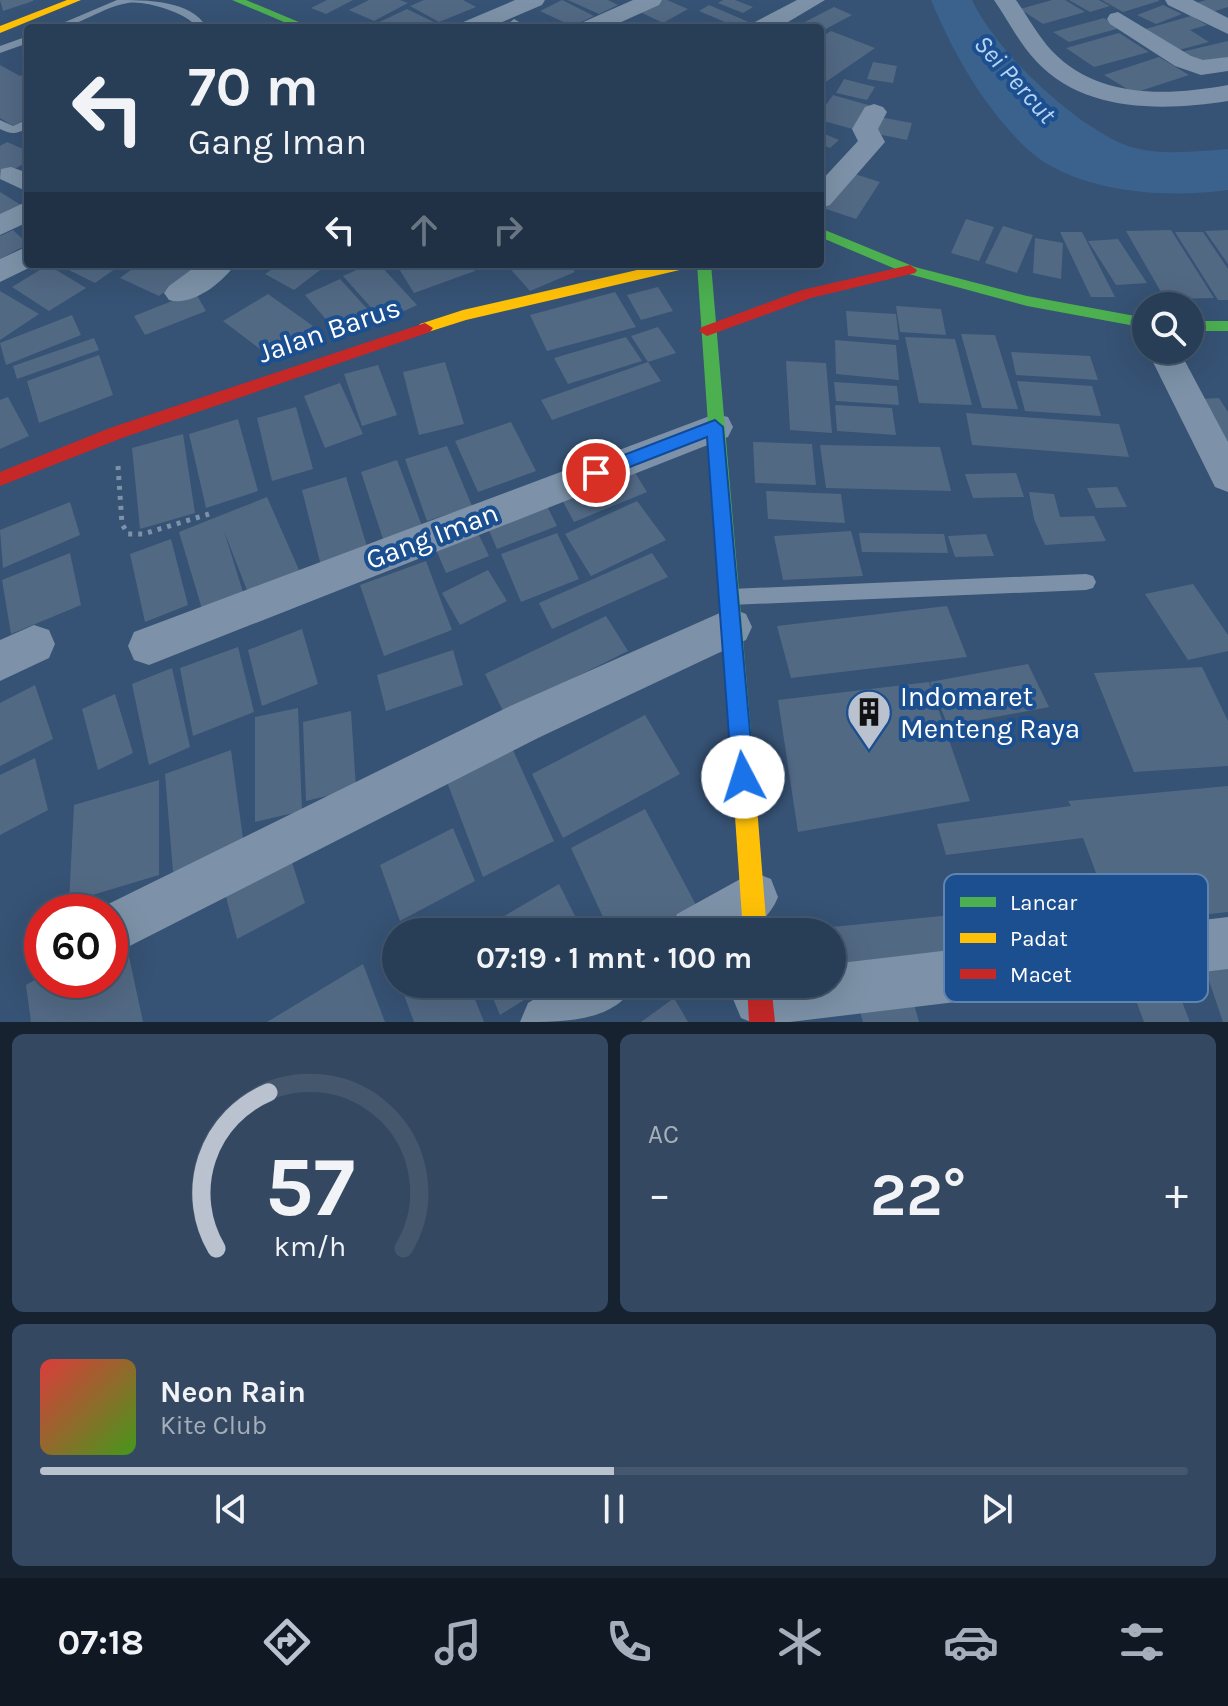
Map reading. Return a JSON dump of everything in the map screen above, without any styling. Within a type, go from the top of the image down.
[{"type":"main road","points":[[0,30],[76,0]]},
{"type":"main road","points":[[237,0],[298,24]]},
{"type":"main road","points":[[824,234],[910,270],[1042,304],[1132,320]]},
{"type":"main road","name":"Jalan Barus","points":[[0,479],[116,433],[463,315],[667,268]]},
{"type":"main road","points":[[704,268],[754,914]]},
{"type":"main road","points":[[707,331],[807,294],[910,270]]},
{"type":"main road","points":[[1204,326],[1228,326]]},
{"type":"street","points":[[478,24],[534,0]]},
{"type":"street","points":[[598,24],[651,0]]},
{"type":"street","points":[[769,24],[814,0]]},
{"type":"street","points":[[1005,0],[1045,57],[1064,74],[1087,87],[1139,100],[1185,101],[1228,93]]},
{"type":"street","points":[[1176,0],[1228,27]]},
{"type":"street","points":[[1118,19],[1183,61],[1201,68],[1228,64]]},
{"type":"street","points":[[824,195],[872,142],[865,129],[874,112]]},
{"type":"street","points":[[0,226],[24,212]]},
{"type":"street","points":[[0,272],[24,258]]},
{"type":"street","points":[[180,293],[214,268]]},
{"type":"street","points":[[1170,364],[1228,477]]},
{"type":"street","name":"Gang Iman","points":[[149,646],[715,427]]},
{"type":"street","points":[[128,921],[522,723],[730,612]]},
{"type":"street","points":[[1208,946],[1228,943]]},
{"type":"street","points":[[760,1002],[944,979]]},
{"type":"street","points":[[547,1022],[586,998]]},
{"type":"lane","points":[[66,24],[126,0]]},
{"type":"lane","points":[[133,0],[192,15],[201,24]]},
{"type":"lane","points":[[0,50],[24,41]]},
{"type":"lane","points":[[0,124],[13,131],[24,125]]},
{"type":"lane","points":[[730,612],[1086,582]]},
{"type":"path","points":[[116,433],[122,524],[128,534],[143,534],[209,514]]},
{"type":"water","name":"Sei Percut","points":[[931,0],[972,0],[998,41],[1037,83],[1103,134],[1148,151],[1228,149],[1228,190],[1176,194],[1120,189],[1066,174],[1043,161],[1008,129],[982,95],[959,58]]},
{"type":"building","points":[[0,0],[33,0],[33,1],[3,11]]},
{"type":"building","points":[[327,0],[353,0],[326,14],[311,8]]},
{"type":"building","points":[[369,0],[408,3],[374,21],[349,10]]},
{"type":"building","points":[[424,0],[463,0],[476,7],[439,22],[410,6]]},
{"type":"building","points":[[562,0],[594,16],[576,24],[568,24],[540,11]]},
{"type":"building","points":[[568,0],[608,0],[618,5],[599,14]]},
{"type":"building","points":[[656,0],[667,0],[688,9],[663,23],[636,10]]},
{"type":"building","points":[[735,0],[753,7],[743,13],[718,3]]},
{"type":"building","points":[[1052,0],[1065,0],[1085,12],[1043,24],[1020,9]]},
{"type":"building","points":[[1069,0],[1099,0],[1110,6],[1090,12]]},
{"type":"building","points":[[1102,0],[1159,0],[1159,1],[1123,12]]},
{"type":"building","points":[[1228,0],[1228,7],[1212,12],[1196,3]]},
{"type":"building","points":[[709,5],[751,23],[730,24],[699,11]]},
{"type":"building","points":[[1163,5],[1182,14],[1156,24],[1137,15]]},
{"type":"building","points":[[834,7],[852,15],[824,30],[824,24],[801,24]]},
{"type":"building","points":[[407,9],[438,24],[375,24]]},
{"type":"building","points":[[1191,16],[1207,25],[1190,30],[1209,42],[1175,51],[1142,30]]},
{"type":"building","points":[[1104,18],[1120,28],[1069,42],[1053,32]]},
{"type":"building","points":[[831,31],[875,48],[824,83],[824,35]]},
{"type":"building","points":[[1119,33],[1149,52],[1094,67],[1066,48]]},
{"type":"building","points":[[1228,41],[1228,57],[1199,64],[1181,52]]},
{"type":"building","points":[[1159,57],[1189,75],[1134,93],[1104,75]]},
{"type":"building","points":[[873,62],[897,66],[893,83],[867,79]]},
{"type":"building","points":[[0,65],[20,76],[24,74],[24,120],[13,126],[0,118]]},
{"type":"building","points":[[844,79],[875,87],[867,100],[836,93]]},
{"type":"building","points":[[833,95],[875,107],[860,131],[824,121],[824,107]]},
{"type":"building","points":[[874,116],[912,123],[907,140],[867,132]]},
{"type":"building","points":[[824,134],[839,140],[830,148],[824,146]]},
{"type":"building","points":[[7,142],[24,149],[24,163],[0,178],[0,146]]},
{"type":"building","points":[[845,171],[880,182],[856,219],[824,208],[824,201]]},
{"type":"building","points":[[0,192],[21,205],[0,216]]},
{"type":"building","points":[[966,219],[994,227],[979,261],[951,253]]},
{"type":"building","points":[[1003,226],[1033,235],[1017,273],[985,263]]},
{"type":"building","points":[[13,230],[24,240],[24,246],[0,259],[0,236]]},
{"type":"building","points":[[1171,230],[1214,298],[1204,298],[1204,292],[1161,292],[1126,231]]},
{"type":"building","points":[[1228,230],[1228,264],[1205,231]]},
{"type":"building","points":[[1060,232],[1082,232],[1115,297],[1091,297]]},
{"type":"building","points":[[1175,232],[1203,232],[1228,269],[1228,300],[1218,300]]},
{"type":"building","points":[[1035,238],[1063,243],[1061,279],[1033,273]]},
{"type":"building","points":[[1118,239],[1147,283],[1116,285],[1088,241]]},
{"type":"building","points":[[43,268],[53,268],[86,288],[49,311],[12,287]]},
{"type":"building","points":[[65,268],[116,268],[95,283]]},
{"type":"building","points":[[134,268],[196,268],[159,296],[120,278]]},
{"type":"building","points":[[274,268],[323,268],[294,290],[265,274]]},
{"type":"building","points":[[361,268],[383,268],[417,305],[383,321],[343,276]]},
{"type":"building","points":[[398,268],[473,268],[475,271],[414,293]]},
{"type":"building","points":[[510,268],[571,268],[575,272],[530,291]]},
{"type":"building","points":[[340,279],[371,313],[335,330],[305,295]]},
{"type":"building","points":[[658,287],[673,311],[641,320],[627,295]]},
{"type":"building","points":[[0,291],[39,314],[0,340]]},
{"type":"building","points":[[195,292],[206,311],[145,335],[134,316]]},
{"type":"building","points":[[615,292],[636,327],[547,351],[530,315]]},
{"type":"building","points":[[268,294],[313,326],[268,355],[223,321]]},
{"type":"building","points":[[896,306],[941,309],[946,335],[900,332]]},
{"type":"building","points":[[846,311],[896,314],[899,340],[848,336]]},
{"type":"building","points":[[72,315],[81,335],[6,365],[0,343]]},
{"type":"building","points":[[658,327],[676,353],[648,362],[631,336]]},
{"type":"building","points":[[961,334],[995,335],[1018,409],[982,408]]},
{"type":"building","points":[[626,337],[642,361],[568,384],[554,358]]},
{"type":"building","points":[[905,337],[955,339],[972,405],[919,403]]},
{"type":"building","points":[[94,338],[99,350],[17,379],[13,366]]},
{"type":"building","points":[[835,340],[896,345],[899,380],[836,374]]},
{"type":"building","points":[[1011,352],[1090,356],[1098,380],[1016,375]]},
{"type":"building","points":[[99,355],[113,395],[39,423],[27,381]]},
{"type":"building","points":[[786,361],[826,363],[832,433],[790,430]]},
{"type":"building","points":[[445,362],[464,424],[419,435],[403,372]]},
{"type":"building","points":[[648,362],[661,381],[552,420],[541,400]]},
{"type":"building","points":[[378,365],[397,415],[362,426],[344,374]]},
{"type":"building","points":[[1017,381],[1092,386],[1101,416],[1025,411]]},
{"type":"building","points":[[834,382],[897,386],[899,405],[836,401]]},
{"type":"building","points":[[340,383],[363,434],[325,448],[304,396]]},
{"type":"building","points":[[8,397],[29,436],[0,449],[0,400]]},
{"type":"building","points":[[1219,398],[1228,412],[1228,444],[1199,399]]},
{"type":"building","points":[[835,405],[892,408],[896,435],[837,431]]},
{"type":"building","points":[[296,407],[313,469],[272,481],[257,418]]},
{"type":"building","points":[[966,413],[1119,424],[1129,457],[972,445]]},
{"type":"building","points":[[238,419],[258,491],[206,508],[189,434]]},
{"type":"building","points":[[511,422],[536,471],[478,492],[455,441]]},
{"type":"building","points":[[183,434],[195,513],[140,529],[132,448]]},
{"type":"building","points":[[753,442],[812,444],[816,485],[755,483]]},
{"type":"building","points":[[820,445],[940,447],[951,491],[826,488]]},
{"type":"building","points":[[447,446],[472,506],[427,521],[405,459]]},
{"type":"building","points":[[397,460],[422,526],[383,539],[361,472]]},
{"type":"building","points":[[632,468],[647,492],[574,522],[560,496]]},
{"type":"building","points":[[1016,473],[1024,497],[973,498],[965,474]]},
{"type":"building","points":[[346,477],[368,550],[321,566],[302,490]]},
{"type":"building","points":[[1117,487],[1127,507],[1096,508],[1087,488]]},
{"type":"building","points":[[766,491],[841,494],[845,523],[768,519]]},
{"type":"building","points":[[1029,492],[1054,494],[1060,517],[1094,516],[1106,541],[1045,545],[1034,519]]},
{"type":"building","points":[[267,497],[299,570],[248,593],[224,531],[243,592],[202,609],[179,532]]},
{"type":"building","points":[[544,500],[557,526],[497,549],[485,521]]},
{"type":"building","points":[[637,501],[666,540],[591,576],[565,534]]},
{"type":"building","points":[[70,502],[80,535],[3,568],[0,530]]},
{"type":"building","points":[[477,531],[489,556],[446,573],[435,547]]},
{"type":"building","points":[[851,531],[863,576],[783,580],[774,536]]},
{"type":"building","points":[[557,533],[579,579],[521,602],[501,554]]},
{"type":"building","points":[[859,533],[944,534],[948,553],[862,552]]},
{"type":"building","points":[[986,534],[994,556],[955,557],[948,536]]},
{"type":"building","points":[[171,539],[188,605],[145,622],[130,554]]},
{"type":"building","points":[[70,553],[81,605],[11,634],[2,580]]},
{"type":"building","points":[[652,553],[668,577],[552,629],[539,603]]},
{"type":"building","points":[[426,561],[452,630],[384,656],[360,585]]},
{"type":"building","points":[[488,570],[507,601],[460,625],[442,593]]},
{"type":"building","points":[[1193,584],[1228,635],[1228,651],[1188,660],[1145,594]]},
{"type":"building","points":[[947,606],[967,657],[791,678],[777,626]]},
{"type":"building","points":[[606,616],[628,651],[504,713],[485,674]]},
{"type":"building","points":[[302,629],[318,684],[262,706],[248,650]]},
{"type":"building","points":[[238,647],[254,712],[193,736],[180,668]]},
{"type":"building","points":[[453,650],[463,685],[386,711],[377,675]]},
{"type":"building","points":[[1028,664],[1049,707],[948,726],[930,682]]},
{"type":"building","points":[[1202,667],[1228,721],[1228,766],[1134,772],[1094,673]]},
{"type":"building","points":[[172,668],[190,747],[149,765],[132,684]]},
{"type":"building","name":"Indomaret Menteng Raya","points":[[929,682],[970,801],[798,832],[778,700]]},
{"type":"building","points":[[35,685],[53,739],[0,766],[0,703]]},
{"type":"building","points":[[115,694],[133,753],[98,770],[82,709]]},
{"type":"building","points":[[298,708],[302,811],[255,822],[255,717]]},
{"type":"building","points":[[351,711],[356,789],[306,801],[303,722]]},
{"type":"building","points":[[645,715],[680,774],[563,838],[532,774]]},
{"type":"building","points":[[231,750],[244,846],[173,872],[165,774]]},
{"type":"building","points":[[513,750],[554,841],[483,877],[447,782]]},
{"type":"building","points":[[35,758],[48,810],[0,835],[0,775]]},
{"type":"building","points":[[159,780],[159,875],[96,894],[69,894],[74,805]]},
{"type":"building","points":[[1228,786],[1228,912],[1208,914],[1208,874],[1096,874],[1083,838],[946,855],[937,824],[1071,806],[1068,801]]},
{"type":"building","points":[[645,809],[696,905],[672,918],[604,918],[571,848]]},
{"type":"building","points":[[453,828],[475,881],[406,918],[399,918],[380,865]]},
{"type":"building","points":[[290,856],[305,903],[237,939],[224,889]]},
{"type":"building","points":[[559,884],[576,918],[501,918]]},
{"type":"building","points":[[944,916],[944,959],[846,970],[846,926]]},
{"type":"building","points":[[128,952],[143,1022],[31,1022],[28,998],[128,998]]},
{"type":"building","points":[[1208,963],[1228,964],[1228,1022],[1223,1022],[1208,978]]},
{"type":"building","points":[[363,964],[385,1022],[267,1022]]},
{"type":"building","points":[[909,986],[919,1022],[863,1022],[856,996]]},
{"type":"building","points":[[405,998],[475,998],[484,1022],[414,1022]]},
{"type":"building","points":[[493,998],[527,998],[500,1015]]},
{"type":"building","points":[[674,998],[688,1022],[641,1022]]},
{"type":"building","points":[[1137,1002],[1182,1002],[1190,1022],[1144,1022]]},
{"type":"traffic: fast","points":[[237,0],[298,24]]},
{"type":"traffic: fast","points":[[824,234],[910,270],[1027,301],[1132,320]]},
{"type":"traffic: fast","points":[[704,268],[741,744]]},
{"type":"traffic: fast","points":[[1204,326],[1228,326]]},
{"type":"traffic: slow","points":[[0,30],[76,0]]},
{"type":"traffic: slow","points":[[425,328],[463,315],[667,268]]},
{"type":"traffic: slow","points":[[741,744],[754,918]]},
{"type":"traffic: jam","points":[[707,331],[807,294],[910,270]]},
{"type":"traffic: jam","points":[[0,479],[116,433],[425,328]]},
{"type":"traffic: jam","points":[[760,998],[762,1022]]},
{"type":"place","name":"Indomaret Menteng Raya","points":[[869,751]]},
{"type":"route","points":[[596,473],[715,427],[743,777]]}]
